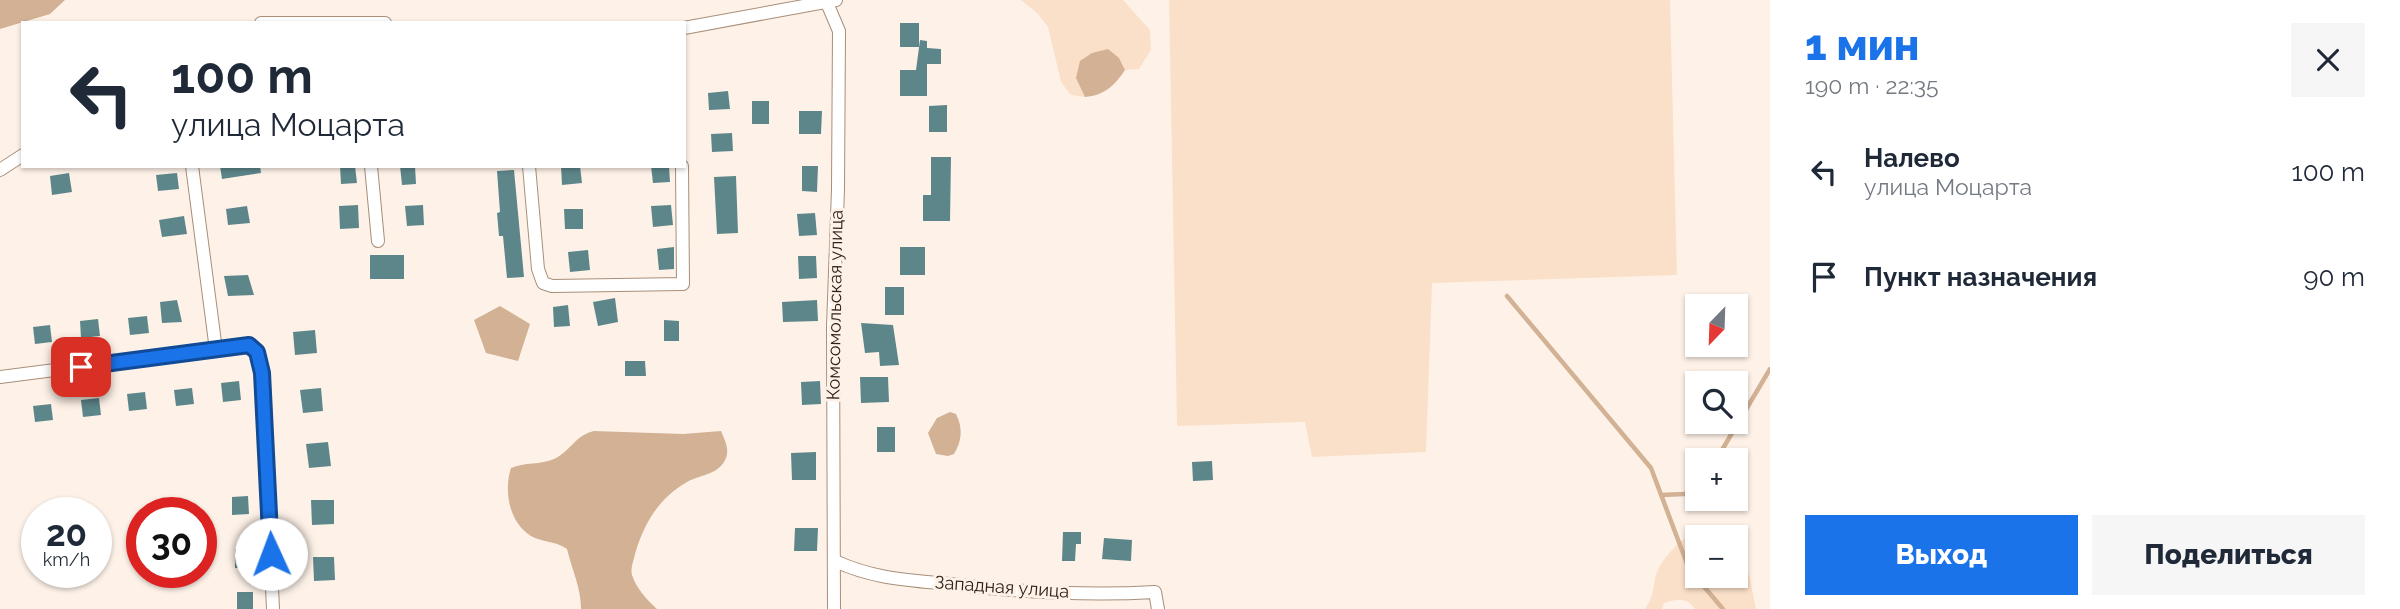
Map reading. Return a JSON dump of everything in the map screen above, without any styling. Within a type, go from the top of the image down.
[{"type":"street","points":[[686,28],[832,2]]},
{"type":"street","name":"Комсомольская улица","points":[[832,2],[839,31],[838,189],[833,327],[834,609]]},
{"type":"street","points":[[0,170],[21,156]]},
{"type":"street","points":[[192,168],[216,349]]},
{"type":"street","points":[[371,168],[378,241]]},
{"type":"street","points":[[530,168],[538,269],[543,283],[552,286],[683,284],[682,168]]},
{"type":"street","points":[[0,377],[249,345],[257,352],[262,373],[273,609]]},
{"type":"street","name":"Западная улица","points":[[835,561],[874,576],[904,581],[1027,590],[1119,594],[1155,592],[1158,609]]},
{"type":"shaded area","points":[[0,0],[65,0],[50,14],[0,29]]},
{"type":"shaded area","points":[[1021,0],[1123,0],[1150,30],[1151,50],[1139,69],[1125,70],[1119,58],[1077,77],[1085,97],[1071,95],[1061,82],[1048,27],[1038,14]]},
{"type":"shaded area","points":[[1169,0],[1670,0],[1677,275],[1432,283],[1426,452],[1312,457],[1305,422],[1177,426]]},
{"type":"shaded area","points":[[1108,49],[1119,58],[1125,70],[1108,89],[1085,97],[1076,78],[1080,61],[1092,53]]},
{"type":"shaded area","points":[[500,306],[530,324],[518,361],[486,353],[474,320]]},
{"type":"shaded area","points":[[950,412],[956,414],[960,424],[959,444],[954,454],[936,454],[928,433],[937,418]]},
{"type":"shaded area","points":[[594,431],[683,434],[721,431],[726,442],[727,454],[721,466],[677,488],[654,512],[643,532],[632,572],[639,589],[657,609],[581,609],[578,586],[567,549],[526,533],[514,517],[508,498],[511,468],[554,459],[582,436]]},
{"type":"shaded area","points":[[1685,539],[1685,588],[1748,588],[1748,573],[1756,609],[1695,609],[1689,602],[1677,600],[1664,603],[1662,609],[1645,609],[1657,572]]},
{"type":"building","points":[[900,23],[919,23],[919,47],[900,47]]},
{"type":"building","points":[[920,40],[927,41],[927,48],[941,49],[941,64],[927,64],[927,96],[900,96],[900,70],[916,70]]},
{"type":"building","points":[[728,91],[730,109],[709,110],[708,93]]},
{"type":"building","points":[[752,101],[769,101],[769,124],[752,124]]},
{"type":"building","points":[[947,105],[947,132],[929,132],[929,106]]},
{"type":"building","points":[[799,111],[822,111],[821,134],[799,134]]},
{"type":"building","points":[[732,133],[733,151],[712,152],[711,134]]},
{"type":"building","points":[[931,157],[951,157],[950,221],[923,221],[923,195],[931,195]]},
{"type":"building","points":[[802,166],[818,166],[817,192],[802,191]]},
{"type":"building","points":[[220,168],[260,168],[261,173],[222,179]]},
{"type":"building","points":[[340,168],[355,168],[357,183],[341,184]]},
{"type":"building","points":[[400,168],[415,168],[416,184],[402,185]]},
{"type":"building","points":[[561,168],[580,168],[582,183],[562,185]]},
{"type":"building","points":[[651,168],[669,168],[670,182],[653,183]]},
{"type":"building","points":[[514,170],[524,277],[507,278],[503,236],[499,236],[497,171]]},
{"type":"building","points":[[69,173],[72,192],[52,195],[50,176]]},
{"type":"building","points":[[177,173],[179,189],[158,191],[156,175]]},
{"type":"building","points":[[736,176],[738,233],[717,234],[714,177]]},
{"type":"building","points":[[358,205],[359,228],[340,229],[339,206]]},
{"type":"building","points":[[423,205],[424,225],[407,226],[405,206]]},
{"type":"building","points":[[671,205],[673,225],[653,227],[651,206]]},
{"type":"building","points":[[247,206],[250,223],[228,225],[226,209]]},
{"type":"building","points":[[564,209],[583,209],[583,229],[565,229]]},
{"type":"building","points":[[815,213],[817,235],[799,236],[797,214]]},
{"type":"building","points":[[184,216],[187,234],[162,237],[159,220]]},
{"type":"building","points":[[674,247],[674,269],[659,270],[657,249]]},
{"type":"building","points":[[900,247],[925,247],[925,275],[900,275]]},
{"type":"building","points":[[588,250],[590,270],[570,272],[568,252]]},
{"type":"building","points":[[370,255],[404,255],[404,279],[370,279]]},
{"type":"building","points":[[798,256],[816,256],[817,278],[799,279]]},
{"type":"building","points":[[248,275],[254,295],[228,296],[224,276]]},
{"type":"building","points":[[885,287],[904,287],[904,315],[885,315]]},
{"type":"building","points":[[615,298],[618,322],[598,326],[593,302]]},
{"type":"building","points":[[177,300],[182,322],[162,323],[160,302]]},
{"type":"building","points":[[817,300],[818,321],[783,322],[782,302]]},
{"type":"building","points":[[568,305],[570,326],[554,327],[553,307]]},
{"type":"building","points":[[147,316],[149,333],[130,335],[128,318]]},
{"type":"building","points":[[98,319],[100,336],[81,338],[80,321]]},
{"type":"building","points":[[664,320],[679,321],[679,341],[664,341]]},
{"type":"building","points":[[861,323],[893,325],[899,365],[880,366],[879,352],[865,353]]},
{"type":"building","points":[[50,325],[52,342],[35,344],[33,327]]},
{"type":"building","points":[[315,330],[317,353],[295,355],[293,332]]},
{"type":"building","points":[[625,361],[645,361],[646,376],[625,376]]},
{"type":"building","points":[[860,377],[888,377],[889,402],[861,403]]},
{"type":"building","points":[[239,381],[241,400],[223,402],[221,383]]},
{"type":"building","points":[[820,381],[821,404],[802,405],[801,382]]},
{"type":"building","points":[[192,388],[194,404],[176,406],[174,390]]},
{"type":"building","points":[[321,388],[323,411],[303,413],[300,390]]},
{"type":"building","points":[[145,392],[147,409],[129,411],[127,394]]},
{"type":"building","points":[[99,398],[101,415],[83,417],[81,400]]},
{"type":"building","points":[[51,404],[53,420],[35,422],[33,406]]},
{"type":"building","points":[[877,427],[895,427],[895,452],[877,452]]},
{"type":"building","points":[[328,442],[331,466],[309,468],[306,444]]},
{"type":"building","points":[[816,452],[816,480],[792,480],[791,453]]},
{"type":"building","points":[[1212,461],[1213,480],[1193,481],[1192,462]]},
{"type":"building","points":[[248,496],[249,514],[232,515],[232,497]]},
{"type":"building","points":[[311,500],[334,500],[334,524],[312,525]]},
{"type":"building","points":[[795,528],[818,528],[817,551],[794,551]]},
{"type":"building","points":[[1063,532],[1081,532],[1081,544],[1076,544],[1075,561],[1062,561]]},
{"type":"building","points":[[1104,538],[1132,540],[1131,561],[1102,559]]},
{"type":"building","points":[[253,548],[253,567],[235,568],[235,549]]},
{"type":"building","points":[[313,557],[334,557],[335,580],[314,581]]},
{"type":"building","points":[[237,592],[253,592],[253,609],[237,609]]},
{"type":"waterway","points":[[1507,296],[1651,468],[1689,569],[1723,609]]},
{"type":"waterway","points":[[1723,448],[1770,369]]},
{"type":"waterway","points":[[1661,495],[1685,494]]},
{"type":"route","points":[[81,367],[249,345],[257,352],[262,373],[271,554]]}]
